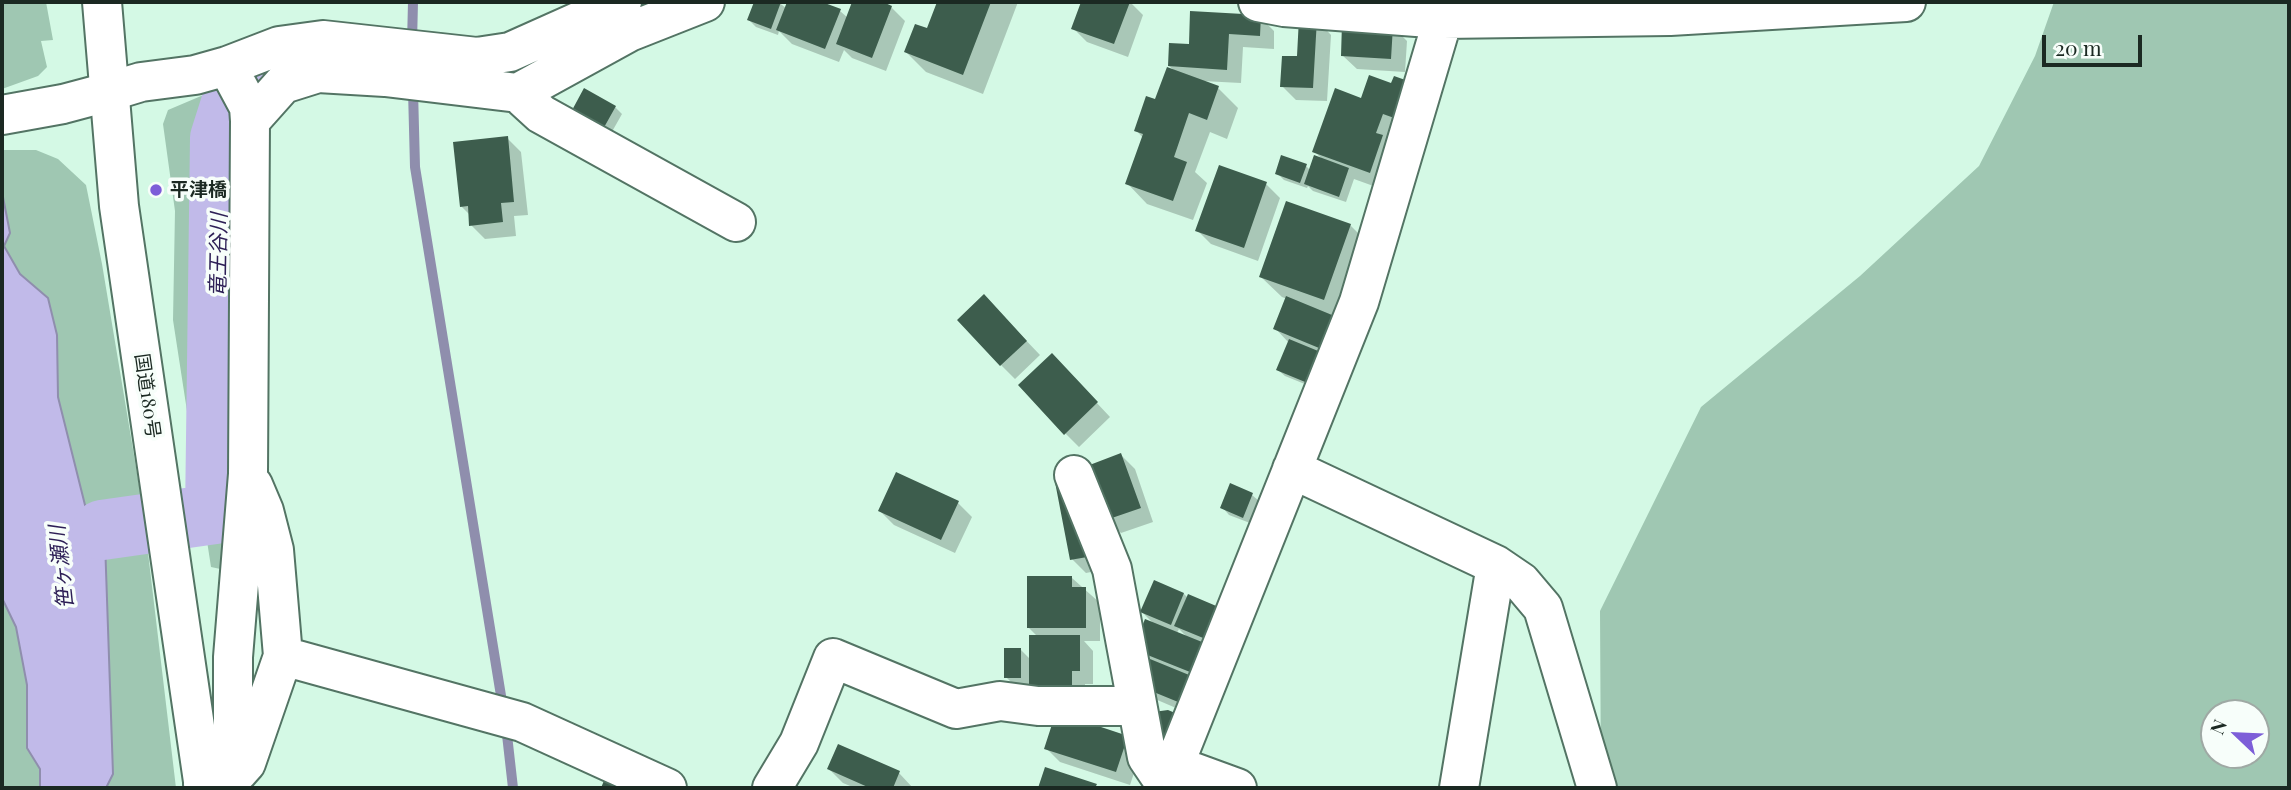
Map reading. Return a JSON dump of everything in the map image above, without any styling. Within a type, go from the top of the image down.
[{"type":"main road","name":"国道180号","points":[[102,2],[119,206],[165,518],[212,784]]},
{"type":"main road","points":[[435,67],[510,52],[622,2]]},
{"type":"main road","points":[[518,93],[629,32],[705,2]]},
{"type":"main road","points":[[1258,2],[1284,7],[1670,16],[1906,2]]},
{"type":"main road","points":[[1168,779],[1359,302],[1445,11]]},
{"type":"main road","points":[[212,784],[233,755],[233,656],[248,474],[240,92],[279,46],[323,40],[386,63]]},
{"type":"main road","points":[[16,112],[141,82],[195,75],[240,92],[283,84],[318,73],[386,63],[435,67],[518,93],[541,114],[736,222]]},
{"type":"main road","points":[[1293,469],[1496,565],[1521,582],[1543,608],[1597,788]]},
{"type":"main road","points":[[212,784],[246,763],[283,656],[274,550],[264,511],[248,474]]},
{"type":"main road","points":[[1074,475],[1112,569],[1147,757],[1168,779],[1237,788]]},
{"type":"main road","points":[[1459,788],[1496,565]]},
{"type":"main road","points":[[283,656],[505,718],[667,788]]},
{"type":"main road","points":[[772,788],[799,743],[833,658],[956,709],[1000,701],[1038,706],[1136,706]]},
{"type":"green space","points":[[2,2],[46,2],[53,40],[41,41],[47,67],[38,76],[2,89]]},
{"type":"green space","points":[[2054,2],[2289,2],[2289,788],[1601,788],[1600,611],[1701,407],[1860,276],[1979,166],[2035,56]]},
{"type":"green space","points":[[227,85],[233,97],[243,474],[225,570],[211,567],[173,320],[175,211],[163,124],[168,110]]},
{"type":"green space","points":[[2,150],[36,150],[58,159],[86,185],[143,509],[95,515],[87,513],[58,397],[57,335],[48,298],[20,274],[4,246],[10,233],[2,192]]},
{"type":"green space","points":[[146,536],[176,788],[106,788],[113,774],[105,541]]},
{"type":"green space","points":[[2,598],[16,626],[27,685],[27,748],[40,769],[40,788],[2,788]]},
{"type":"water","name":"笹ヶ瀬川","points":[[2,192],[10,233],[4,246],[20,274],[48,298],[57,335],[58,397],[87,513],[95,515],[143,509],[146,536],[105,541],[113,774],[106,788],[40,788],[40,769],[27,748],[27,685],[16,627],[2,598]]},
{"type":"building","points":[[754,2],[781,2],[771,29],[747,20]]},
{"type":"building","points":[[787,2],[822,2],[841,9],[825,49],[776,30]]},
{"type":"building","points":[[852,2],[883,2],[892,6],[872,58],[836,44]]},
{"type":"building","points":[[937,2],[991,2],[963,75],[904,52],[915,24],[927,28]]},
{"type":"building","points":[[1081,2],[1130,2],[1114,44],[1071,29]]},
{"type":"building","points":[[1190,11],[1261,15],[1260,36],[1229,34],[1227,70],[1168,66],[1169,43],[1189,44]]},
{"type":"building","points":[[1299,18],[1317,19],[1313,88],[1280,87],[1282,56],[1297,56]]},
{"type":"building","points":[[1342,23],[1393,26],[1391,59],[1341,56]]},
{"type":"building","points":[[1167,67],[1219,86],[1207,120],[1189,113],[1174,157],[1187,162],[1173,201],[1125,184],[1143,134],[1134,131],[1146,96],[1155,99]]},
{"type":"building","points":[[1369,75],[1391,83],[1394,76],[1411,82],[1397,119],[1383,114],[1376,133],[1383,135],[1370,173],[1312,152],[1335,88],[1361,98]]},
{"type":"building","points":[[584,88],[616,106],[602,131],[570,114]]},
{"type":"building","points":[[508,136],[514,202],[501,203],[503,222],[469,226],[468,206],[460,207],[453,142]]},
{"type":"building","points":[[1281,155],[1307,164],[1300,183],[1275,174]]},
{"type":"building","points":[[1314,155],[1349,168],[1339,197],[1304,184]]},
{"type":"building","points":[[1219,165],[1267,182],[1244,248],[1195,231]]},
{"type":"building","points":[[1286,201],[1351,224],[1324,300],[1259,277]]},
{"type":"building","points":[[984,294],[1027,341],[1000,366],[957,320]]},
{"type":"building","points":[[1286,296],[1332,315],[1319,348],[1273,329]]},
{"type":"building","points":[[1289,339],[1323,353],[1310,384],[1276,370]]},
{"type":"building","points":[[1052,353],[1098,402],[1064,435],[1018,385]]},
{"type":"building","points":[[1121,453],[1141,508],[1106,520],[1087,466]]},
{"type":"building","points":[[896,472],[959,501],[941,540],[878,511]]},
{"type":"building","points":[[1069,479],[1093,556],[1070,560],[1055,482]]},
{"type":"building","points":[[1230,483],[1253,493],[1243,518],[1220,508]]},
{"type":"building","points":[[1027,576],[1072,576],[1072,587],[1086,587],[1086,628],[1027,628]]},
{"type":"building","points":[[1154,580],[1184,593],[1171,625],[1140,612]]},
{"type":"building","points":[[1188,594],[1221,608],[1208,640],[1174,626]]},
{"type":"building","points":[[1145,619],[1207,644],[1195,674],[1140,652],[1137,639]]},
{"type":"building","points":[[1029,635],[1080,635],[1080,671],[1072,671],[1072,687],[1029,687]]},
{"type":"building","points":[[1004,648],[1021,648],[1021,678],[1004,678]]},
{"type":"building","points":[[1150,659],[1194,677],[1183,704],[1139,686]]},
{"type":"building","points":[[1168,710],[1180,715],[1166,751],[1146,713]]},
{"type":"building","points":[[1056,712],[1128,736],[1116,772],[1044,749]]},
{"type":"building","points":[[838,744],[900,771],[893,788],[870,788],[827,769]]},
{"type":"building","points":[[1045,767],[1097,784],[1095,788],[1038,788]]},
{"type":"building","points":[[605,778],[628,788],[601,788]]},
{"type":"waterway","points":[[412,43],[413,2]]},
{"type":"waterway","name":"竜王谷川","points":[[102,530],[215,514],[220,138],[233,97],[281,65],[330,58],[342,59]]},
{"type":"waterway","points":[[413,90],[415,167],[503,708]]},
{"type":"waterway","points":[[506,726],[513,788]]},
{"type":"place","name":"平津橋","points":[[156,190]]}]
